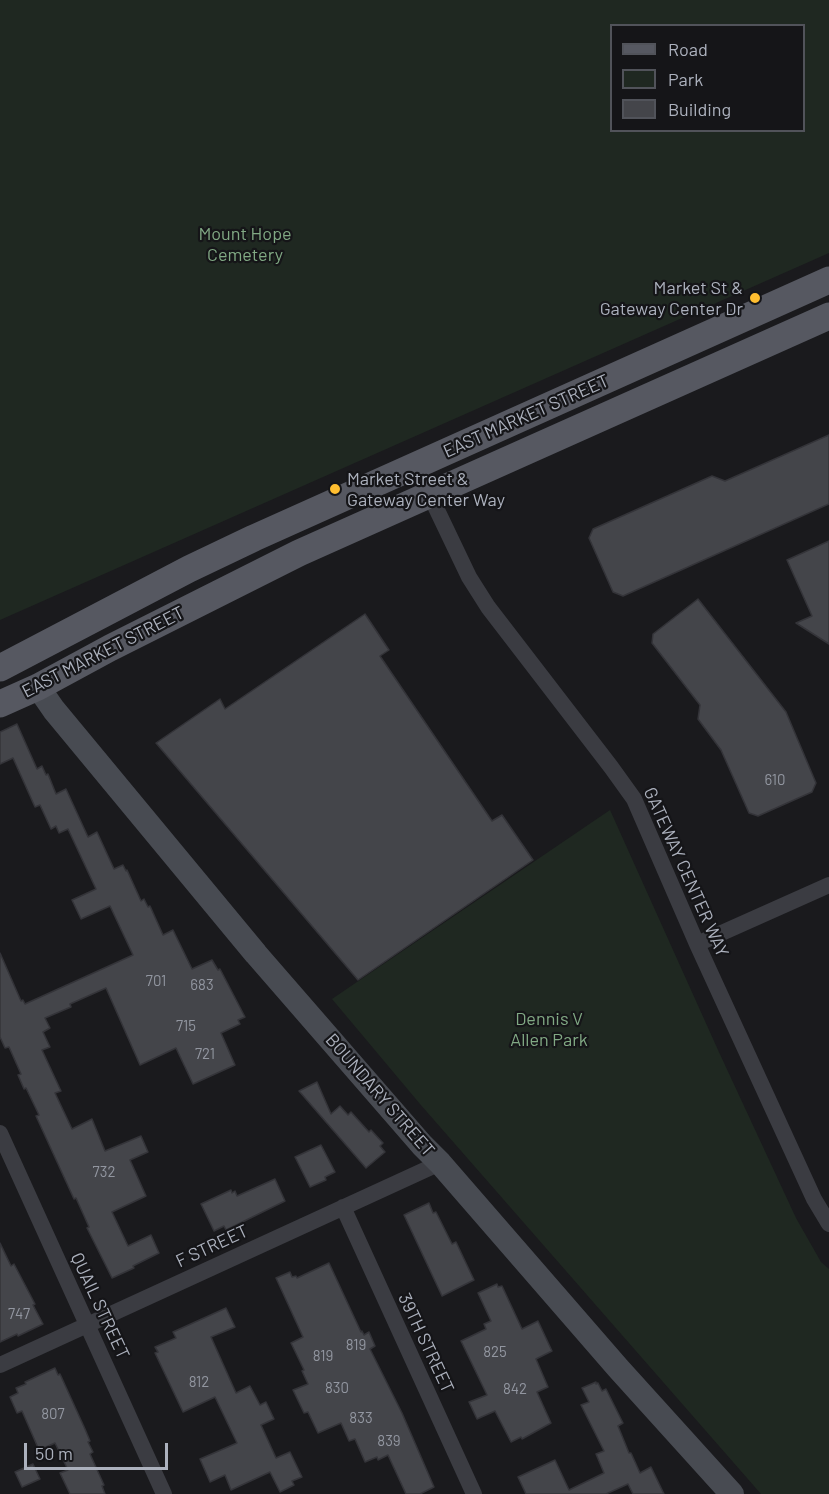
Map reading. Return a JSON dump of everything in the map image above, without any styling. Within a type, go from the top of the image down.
[{"type":"main road","name":"EAST MARKET STREET","points":[[0,668],[189,569],[254,538],[829,280]]},
{"type":"main road","name":"EAST MARKET STREET","points":[[0,704],[38,687],[110,648],[299,553],[829,316]]},
{"type":"main road","points":[[38,687],[48,665],[60,655],[214,572],[254,538]]},
{"type":"street","name":"GATEWAY CENTER WAY","points":[[416,465],[469,577],[488,607],[634,799],[697,944],[814,1199],[829,1224]]},
{"type":"street","name":"BOUNDARY STREET","points":[[38,687],[54,710],[256,954],[610,1359],[732,1494]]},
{"type":"street","points":[[697,944],[829,885]]},
{"type":"street","name":"QUAIL STREET","points":[[0,1133],[164,1494]]},
{"type":"street","name":"F STREET","points":[[0,1365],[440,1162]]},
{"type":"street","name":"39TH STREET","points":[[342,1207],[474,1494]]},
{"type":"green space","name":"Mount Hope Cemetery","points":[[0,0],[829,0],[829,253],[0,620]]},
{"type":"green space","name":"Dennis V Allen Park","points":[[610,810],[796,1218],[821,1262],[829,1269],[829,1494],[761,1494],[420,1104],[332,999]]},
{"type":"building","points":[[829,435],[829,504],[623,596],[613,592],[589,538],[593,529],[712,476],[725,481]]},
{"type":"building","points":[[829,541],[829,644],[796,623],[812,616],[787,560]]},
{"type":"building","points":[[698,599],[786,712],[816,783],[812,792],[758,816],[749,813],[721,750],[698,719],[700,705],[652,643],[653,634]]},
{"type":"building","points":[[365,614],[389,650],[380,656],[492,821],[502,815],[533,860],[358,980],[156,743],[220,699],[225,709]]},
{"type":"building","points":[[17,724],[37,769],[42,766],[56,794],[66,789],[88,837],[97,832],[114,869],[123,865],[127,870],[141,901],[144,899],[148,907],[150,906],[163,935],[173,930],[192,969],[212,960],[218,970],[220,969],[245,1017],[238,1020],[240,1024],[221,1033],[235,1065],[193,1084],[176,1048],[140,1065],[106,988],[45,1018],[50,1028],[43,1032],[50,1047],[42,1050],[61,1091],[55,1093],[72,1129],[92,1119],[105,1151],[141,1136],[148,1152],[130,1160],[146,1196],[112,1212],[128,1246],[151,1235],[159,1253],[112,1278],[36,1116],[39,1115],[26,1088],[24,1089],[18,1075],[21,1074],[9,1047],[5,1048],[0,1037],[0,953],[21,1001],[23,1000],[25,1004],[133,955],[110,906],[81,919],[72,900],[96,889],[68,829],[59,833],[56,826],[51,829],[40,805],[35,807],[13,758],[0,764],[0,732]]},
{"type":"building","points":[[317,1082],[331,1114],[340,1106],[348,1115],[351,1112],[369,1132],[371,1130],[383,1143],[380,1146],[385,1152],[366,1168],[299,1091]]},
{"type":"building","points":[[321,1145],[335,1172],[325,1177],[326,1180],[310,1187],[295,1157]]},
{"type":"building","points":[[275,1179],[285,1201],[226,1230],[224,1226],[214,1231],[201,1204],[231,1190],[232,1193],[235,1191],[237,1196]]},
{"type":"building","points":[[429,1203],[452,1244],[456,1242],[474,1280],[442,1296],[404,1215]]},
{"type":"building","points":[[0,1243],[11,1266],[14,1264],[43,1324],[0,1342]]},
{"type":"building","points":[[329,1263],[361,1332],[364,1335],[369,1332],[375,1346],[370,1349],[402,1413],[434,1487],[420,1494],[406,1494],[388,1455],[378,1460],[377,1457],[365,1462],[355,1439],[349,1441],[341,1423],[318,1433],[308,1412],[304,1413],[293,1390],[308,1384],[291,1343],[303,1337],[276,1278],[290,1272],[292,1277],[297,1278]]},
{"type":"building","points":[[497,1284],[498,1287],[502,1286],[522,1329],[538,1321],[552,1351],[536,1359],[548,1387],[537,1392],[551,1423],[522,1439],[521,1437],[511,1442],[495,1411],[477,1419],[469,1402],[487,1395],[461,1341],[486,1329],[484,1324],[491,1321],[478,1293]]},
{"type":"building","points":[[226,1308],[235,1327],[211,1337],[236,1393],[250,1386],[260,1405],[266,1402],[274,1419],[261,1425],[276,1458],[290,1452],[302,1477],[292,1481],[294,1485],[280,1492],[270,1472],[231,1490],[225,1475],[210,1482],[200,1459],[237,1443],[215,1397],[183,1412],[155,1353],[158,1352],[155,1347],[176,1338],[173,1332]]},
{"type":"building","points":[[55,1368],[58,1375],[60,1374],[90,1441],[88,1442],[93,1452],[90,1454],[104,1485],[102,1486],[105,1494],[70,1494],[60,1473],[68,1470],[55,1443],[39,1450],[22,1411],[17,1413],[10,1397],[18,1393],[16,1388],[26,1384],[25,1382]]},
{"type":"building","points":[[596,1382],[602,1391],[606,1389],[623,1423],[618,1426],[640,1473],[651,1467],[664,1494],[633,1494],[628,1484],[606,1494],[526,1494],[518,1477],[555,1460],[569,1490],[604,1473],[596,1454],[604,1451],[581,1405],[589,1402],[582,1388]]},
{"type":"building","points":[[33,1464],[40,1479],[22,1487],[15,1472]]},
{"type":"place","name":"Market St & Gateway Center Dr","points":[[755,298]]},
{"type":"place","name":"Market Street & Gateway Center Way","points":[[335,489]]}]
